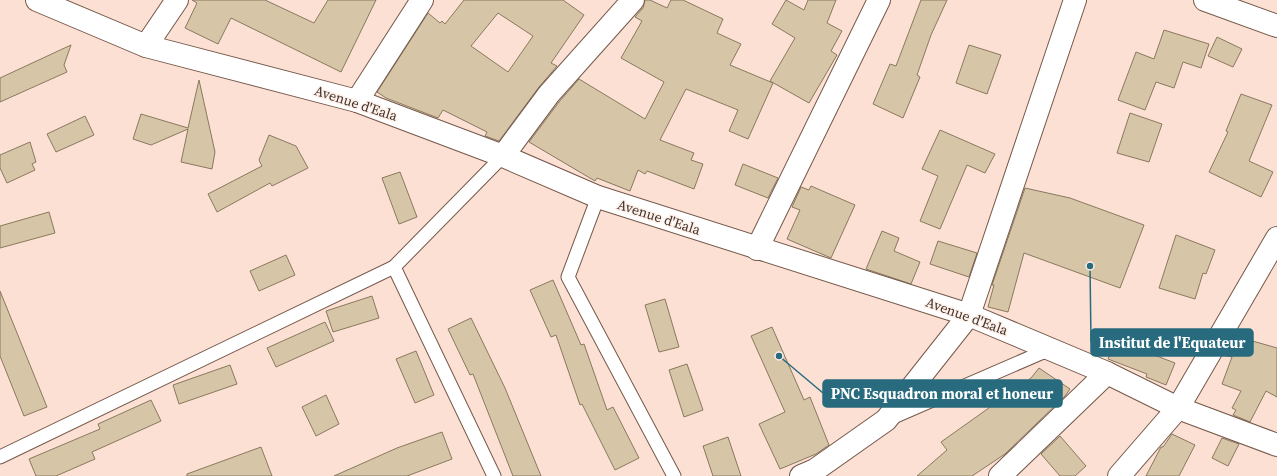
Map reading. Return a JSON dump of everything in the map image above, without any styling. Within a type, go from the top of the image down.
[{"type":"street","name":"Avenue d'Eala","points":[[37,0],[146,46],[357,101],[503,156],[598,197],[757,249],[969,315],[1106,373],[1178,408],[1277,445]]},
{"type":"street","points":[[146,46],[177,0]]},
{"type":"street","points":[[357,101],[422,0]]},
{"type":"street","points":[[503,156],[548,94],[633,0]]},
{"type":"street","points":[[757,249],[879,0]]},
{"type":"street","points":[[801,476],[815,470],[886,420],[969,315],[1075,0]]},
{"type":"street","points":[[1205,0],[1277,26]]},
{"type":"street","points":[[1119,476],[1178,408],[1277,238]]},
{"type":"street","points":[[1000,476],[1106,373]]},
{"type":"lane","points":[[0,457],[394,267],[503,156]]},
{"type":"lane","points":[[598,197],[568,277],[674,476]]},
{"type":"lane","points":[[394,267],[494,476]]},
{"type":"lane","points":[[886,420],[1050,349]]},
{"type":"building","points":[[192,0],[265,0],[314,23],[328,0],[376,0],[341,72],[231,18],[218,44],[185,28],[197,3]]},
{"type":"building","points":[[464,0],[563,0],[584,15],[551,63],[557,66],[539,87],[499,141],[485,136],[487,132],[443,110],[438,118],[386,98],[377,92],[428,13],[440,23],[442,21],[445,24]],"holes":[[[498,13],[533,36],[508,72],[471,46]]]},
{"type":"building","points":[[645,0],[650,0],[667,8],[671,0],[683,0],[723,19],[717,33],[741,44],[730,65],[773,83],[748,139],[729,131],[738,110],[686,89],[660,140],[694,153],[691,160],[703,164],[694,189],[647,171],[645,174],[638,170],[630,191],[597,178],[595,181],[529,142],[559,102],[579,79],[645,119],[664,82],[621,58],[642,21],[635,17],[643,8]]},
{"type":"building","points":[[786,0],[804,10],[808,0],[836,0],[827,23],[842,31],[831,51],[837,55],[809,103],[770,81],[795,38],[772,24]]},
{"type":"building","points":[[921,0],[947,0],[931,35],[917,75],[920,77],[903,118],[873,104],[890,64],[896,66]]},
{"type":"building","points":[[1164,30],[1209,44],[1201,68],[1183,62],[1174,88],[1156,82],[1145,110],[1118,100],[1136,52],[1154,59]]},
{"type":"building","points":[[1217,37],[1242,49],[1233,67],[1208,56]]},
{"type":"building","points":[[71,45],[64,65],[67,72],[0,102],[0,78]]},
{"type":"building","points":[[969,45],[1001,55],[987,94],[956,83]]},
{"type":"building","points":[[199,80],[215,152],[212,169],[181,162],[188,129],[151,145],[133,139],[141,114],[188,128]]},
{"type":"building","points":[[1241,94],[1272,105],[1249,161],[1273,172],[1261,197],[1209,172],[1228,132],[1226,131]]},
{"type":"building","points":[[1130,113],[1162,124],[1149,162],[1117,153]]},
{"type":"building","points":[[85,116],[94,135],[56,152],[47,134]]},
{"type":"building","points":[[940,130],[995,154],[985,173],[967,165],[940,229],[920,221],[938,176],[922,169]]},
{"type":"building","points":[[269,135],[296,146],[308,168],[272,186],[270,183],[217,212],[208,194],[262,166],[259,160]]},
{"type":"building","points":[[30,142],[36,162],[32,164],[35,170],[7,183],[0,168],[0,155]]},
{"type":"building","points":[[743,164],[778,178],[768,198],[735,185]]},
{"type":"building","points":[[400,172],[417,217],[399,224],[382,178]]},
{"type":"building","points":[[811,186],[855,205],[831,258],[787,239],[800,210],[792,207],[801,187],[809,190]]},
{"type":"building","points":[[1025,188],[1070,198],[1144,225],[1120,288],[1024,253],[1008,312],[988,307],[994,285],[992,285]]},
{"type":"building","points":[[49,212],[55,233],[0,248],[0,226]]},
{"type":"building","points":[[882,231],[899,238],[894,251],[920,262],[911,284],[866,269]]},
{"type":"building","points":[[1176,235],[1215,250],[1206,274],[1203,273],[1195,299],[1159,288]]},
{"type":"building","points":[[938,241],[977,253],[969,277],[930,264]]},
{"type":"building","points":[[286,255],[295,275],[259,291],[250,271]]},
{"type":"building","points":[[553,280],[581,345],[584,344],[607,410],[613,407],[639,458],[615,470],[582,404],[580,405],[556,335],[551,337],[530,290]]},
{"type":"building","points":[[0,291],[47,407],[24,416],[0,356]]},
{"type":"building","points":[[372,296],[379,318],[333,332],[326,311]]},
{"type":"building","points":[[665,299],[679,347],[659,352],[645,305]]},
{"type":"building","points":[[471,318],[505,388],[541,476],[513,476],[473,374],[470,375],[448,329]]},
{"type":"building","points":[[325,322],[334,341],[276,367],[267,348]]},
{"type":"building","points":[[772,327],[804,400],[810,397],[829,445],[816,454],[780,469],[759,424],[785,412],[751,336]]},
{"type":"building","points":[[1235,336],[1277,348],[1277,397],[1266,391],[1250,422],[1233,415],[1236,410],[1232,408],[1241,391],[1222,384],[1232,357],[1223,355]]},
{"type":"building","points":[[1115,340],[1175,363],[1166,385],[1146,377],[1147,374],[1108,359]]},
{"type":"building","points":[[416,351],[434,395],[415,403],[396,359]]},
{"type":"building","points":[[687,364],[703,410],[684,417],[669,370]]},
{"type":"building","points":[[230,365],[237,384],[179,404],[173,385]]},
{"type":"building","points":[[1039,368],[1070,389],[1065,396],[1005,454],[972,476],[917,476],[947,450],[941,442],[1031,378]]},
{"type":"building","points":[[326,395],[339,424],[316,436],[302,407]]},
{"type":"building","points":[[151,400],[161,421],[92,452],[95,459],[56,476],[36,476],[29,459],[100,429],[98,424]]},
{"type":"building","points":[[442,432],[452,459],[407,476],[334,476],[397,448]]},
{"type":"building","points":[[1172,434],[1195,445],[1179,476],[1146,476],[1161,447],[1163,447]]},
{"type":"building","points":[[1060,436],[1086,466],[1075,476],[1060,476],[1041,454]]},
{"type":"building","points":[[728,437],[741,476],[713,476],[703,446]]},
{"type":"building","points":[[1222,438],[1239,444],[1228,466],[1212,458]]},
{"type":"building","points":[[261,447],[272,476],[187,476],[187,474]]},
{"type":"place","name":"Institut de l'Equateur","points":[[1090,266]]},
{"type":"place","name":"PNC Esquadron moral et honeur","points":[[779,356]]}]
